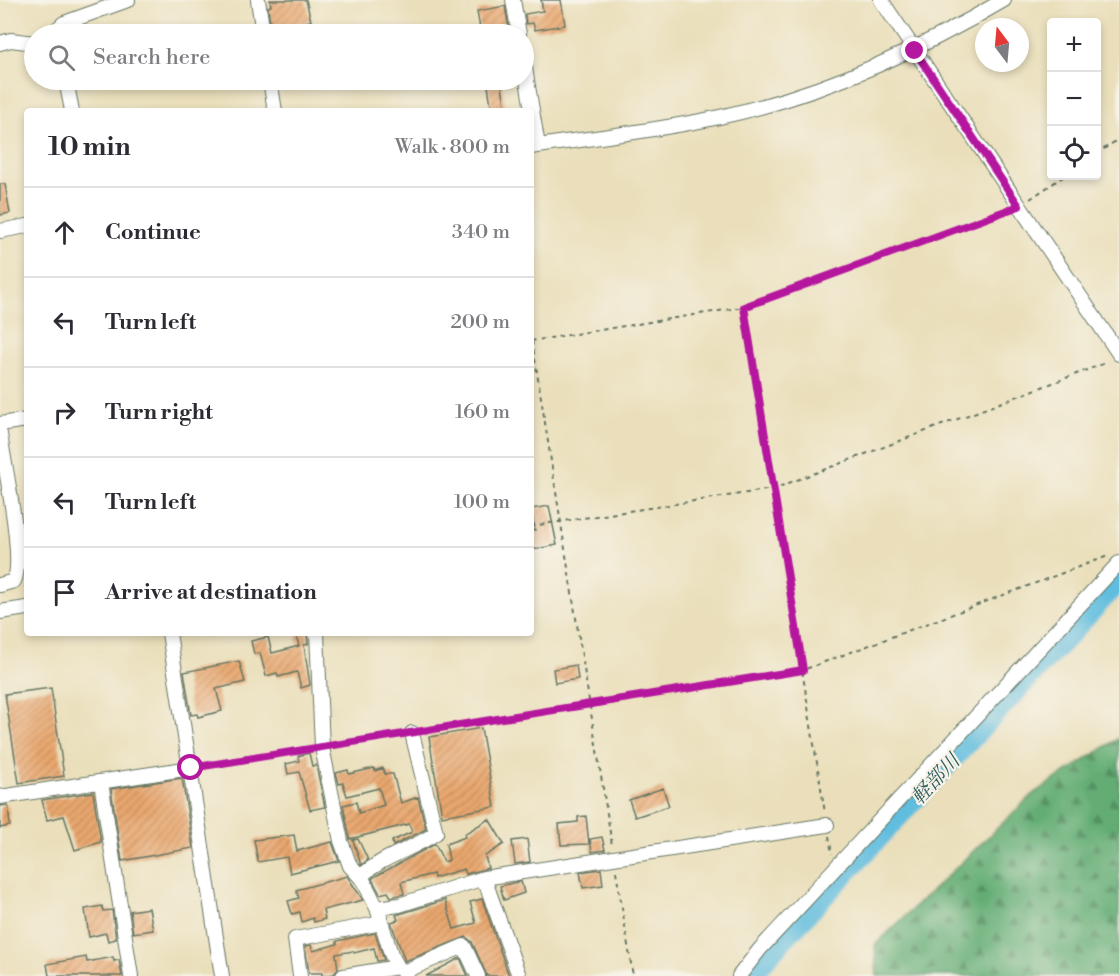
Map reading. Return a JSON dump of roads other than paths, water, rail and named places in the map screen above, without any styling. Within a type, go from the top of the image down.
[{"type":"street","points":[[63,24],[128,0]]},
{"type":"street","points":[[258,0],[262,24]]},
{"type":"street","points":[[513,0],[517,24]]},
{"type":"street","points":[[881,0],[1019,206],[1113,358]]},
{"type":"street","points":[[534,146],[736,113],[788,100],[915,51],[1004,0]]},
{"type":"street","points":[[0,43],[11,40],[24,42]]},
{"type":"street","points":[[68,90],[71,108]]},
{"type":"street","points":[[272,90],[275,108]]},
{"type":"street","points":[[527,90],[529,108]]},
{"type":"street","points":[[0,231],[24,227]]},
{"type":"street","points":[[0,424],[24,420]]},
{"type":"street","points":[[0,434],[7,525],[17,573],[14,581],[0,585]]},
{"type":"street","points":[[739,976],[760,949],[1113,559]]},
{"type":"street","points":[[0,612],[24,608]]},
{"type":"street","points":[[169,636],[222,976]]},
{"type":"street","points":[[317,636],[322,747],[341,841],[350,866],[360,877],[377,908],[403,972]]},
{"type":"street","points":[[360,877],[377,861],[419,844],[436,832],[412,733]]},
{"type":"street","points":[[0,797],[191,768]]},
{"type":"street","points":[[101,782],[131,976]]},
{"type":"street","points":[[377,908],[399,905],[484,878],[614,860],[827,825]]},
{"type":"street","points":[[484,878],[519,976]]},
{"type":"street","points":[[300,976],[295,939],[382,923]]},
{"type":"street","points":[[343,976],[403,972],[464,946],[478,976]]},
{"type":"waterway","name":"軽部川","points":[[751,976],[769,954],[1119,581]]}]
